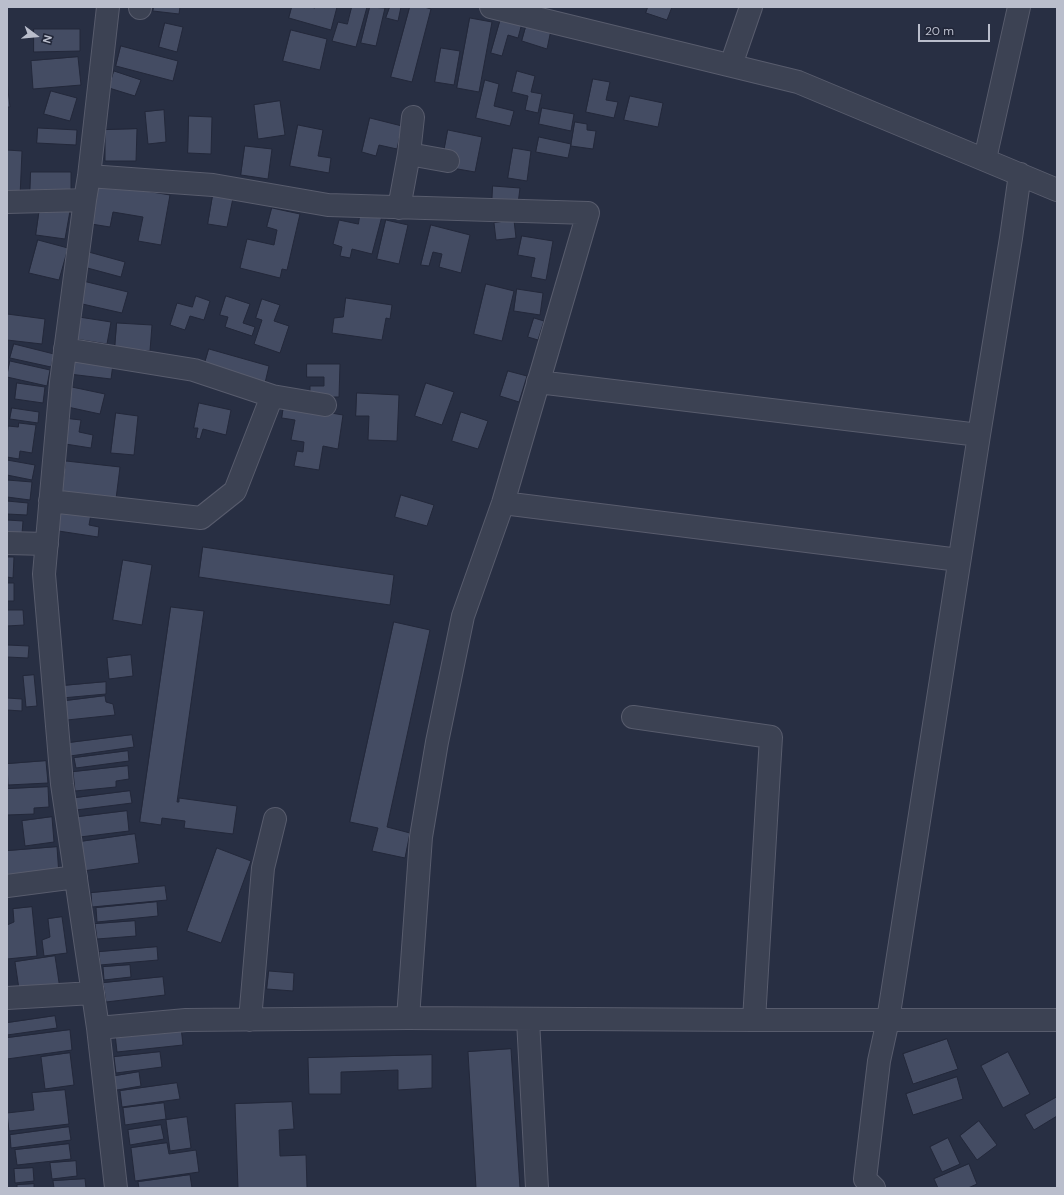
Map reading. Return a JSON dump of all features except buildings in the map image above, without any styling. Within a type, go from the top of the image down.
[{"type":"street","points":[[108,7],[89,176],[61,382],[44,574],[62,784],[98,1028],[116,1188]]},
{"type":"street","points":[[491,7],[798,82],[1057,190]]},
{"type":"street","points":[[731,65],[751,7]]},
{"type":"street","points":[[985,159],[1019,7]]},
{"type":"street","points":[[400,208],[413,117]]},
{"type":"street","points":[[408,154],[448,160]]},
{"type":"street","points":[[868,1185],[879,1061],[888,1020],[1020,174]]},
{"type":"street","points":[[89,176],[213,185],[328,205],[588,213],[503,503],[463,616],[437,742],[421,837],[408,1018]]},
{"type":"street","points":[[7,202],[85,200]]},
{"type":"street","points":[[65,349],[194,370],[272,396],[325,405]]},
{"type":"street","points":[[538,382],[979,435]]},
{"type":"street","points":[[50,501],[201,518],[235,491],[272,396]]},
{"type":"street","points":[[503,503],[959,560]]},
{"type":"street","points":[[7,543],[46,544]]},
{"type":"street","points":[[633,717],[771,737],[754,1020]]},
{"type":"street","points":[[250,1020],[263,868],[275,819]]},
{"type":"street","points":[[7,886],[76,878]]},
{"type":"street","points":[[7,998],[93,993]]},
{"type":"street","points":[[98,1028],[186,1020],[408,1018],[528,1020],[1057,1020]]},
{"type":"street","points":[[528,1020],[537,1188]]}]
